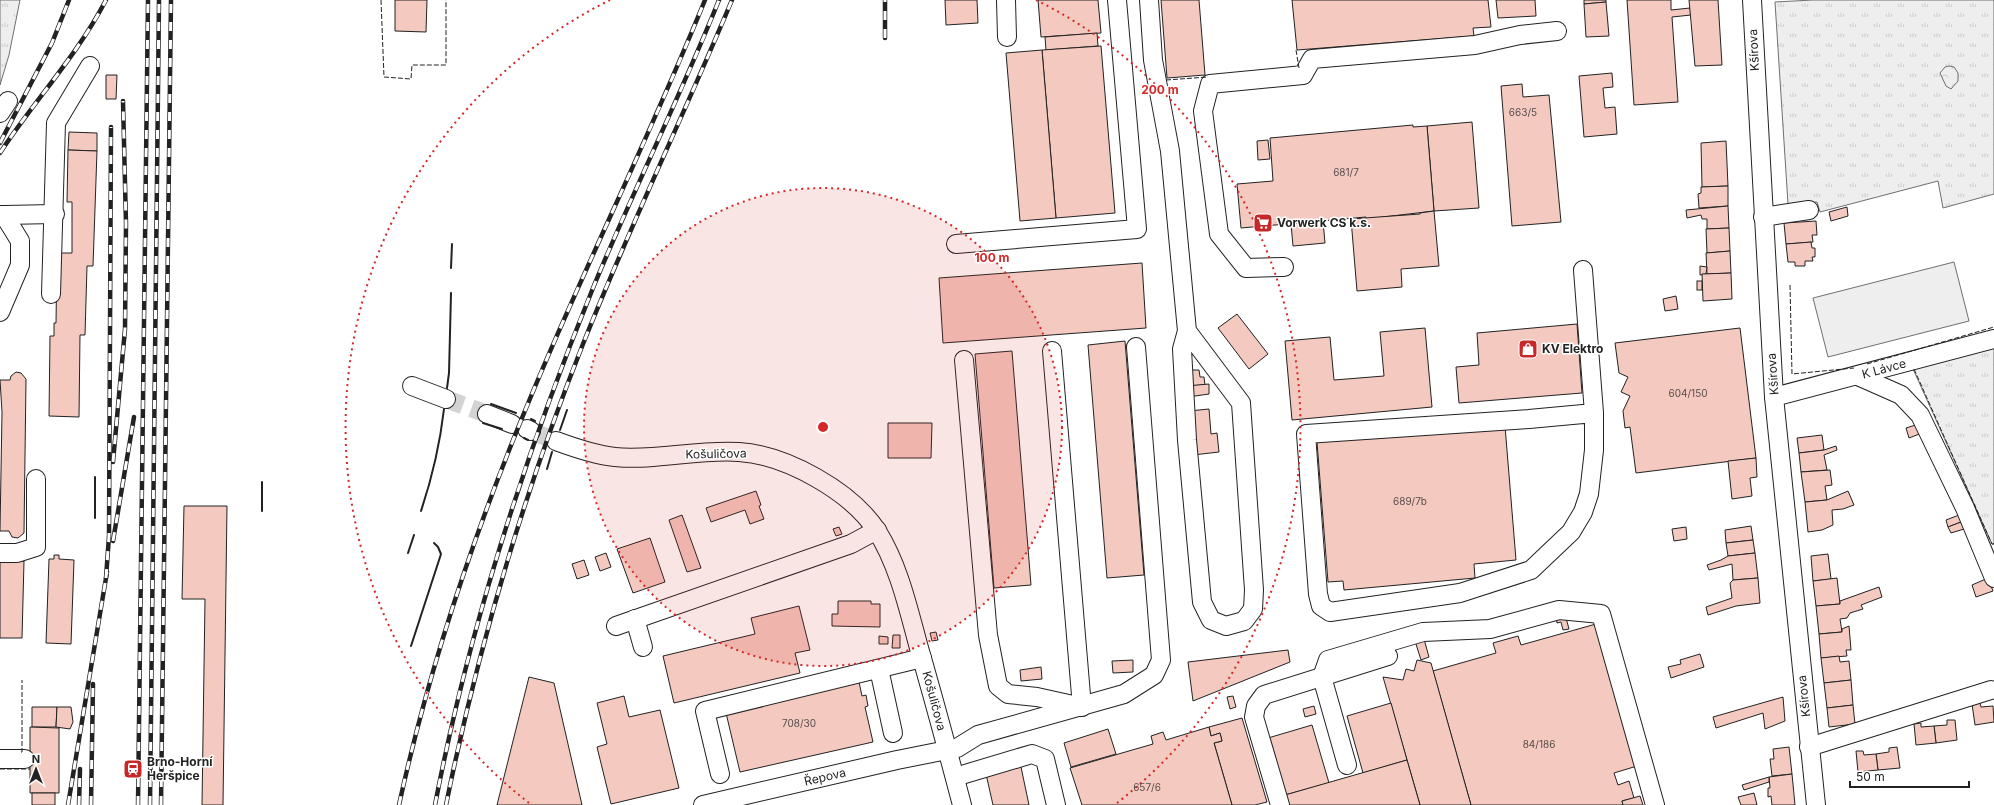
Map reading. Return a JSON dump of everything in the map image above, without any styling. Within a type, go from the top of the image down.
[{"type":"street","points":[[1006,0],[1008,37]]},
{"type":"street","points":[[956,244],[1137,229],[1117,0]]},
{"type":"street","points":[[1148,0],[1153,60],[1170,151],[1187,331],[1182,349],[1187,440],[1202,602],[1211,620],[1226,626],[1244,621],[1253,609],[1254,590],[1241,402],[1187,331]]},
{"type":"street","name":"Kšírova","points":[[1752,0],[1774,397],[1816,805]]},
{"type":"street","points":[[1284,267],[1246,268],[1219,234],[1204,111],[1210,84],[1303,75],[1312,59],[1475,45],[1520,35],[1557,31]]},
{"type":"street","points":[[51,294],[56,123],[90,66]]},
{"type":"street","points":[[1763,217],[1809,210]]},
{"type":"street","points":[[2,215],[54,214]]},
{"type":"street","points":[[0,312],[20,265],[20,241],[2,215]]},
{"type":"street","points":[[1583,270],[1594,413],[1594,450],[1590,486],[1583,512],[1571,532],[1531,570],[1460,593],[1330,612],[1321,606],[1318,594],[1306,434],[1529,419],[1594,413]]},
{"type":"street","name":"K Lávce","points":[[1774,397],[1994,339]]},
{"type":"street","name":"Řepova","points":[[703,805],[947,749],[957,748],[978,735],[1124,694],[1154,676],[1161,660],[1136,346]]},
{"type":"street","points":[[964,360],[988,635],[998,686],[1008,694],[1037,697],[1082,706],[1052,351]]},
{"type":"street","points":[[1858,376],[1901,395],[1920,415],[1965,508],[1994,578]]},
{"type":"street","points":[[412,386],[446,399]]},
{"type":"street","points":[[487,414],[523,428]]},
{"type":"street","name":"Košuličova","points":[[556,441],[582,451],[615,457],[653,457],[713,452],[740,452],[762,455],[783,462],[810,475],[840,493],[862,511],[877,530],[897,574],[922,658],[962,805]]},
{"type":"street","points":[[0,553],[17,552],[36,547],[36,479]]},
{"type":"street","points":[[616,626],[851,544],[877,530]]},
{"type":"street","points":[[1348,765],[1322,677],[1328,660],[1423,632],[1490,629],[1559,610],[1601,614],[1655,805]]},
{"type":"street","points":[[635,619],[643,647]]},
{"type":"street","points":[[1280,805],[1254,717],[1256,706],[1264,695],[1388,656]]},
{"type":"street","points":[[720,774],[705,711],[922,658]]},
{"type":"street","points":[[879,669],[893,732]]},
{"type":"street","points":[[1809,747],[1991,690]]},
{"type":"street","points":[[954,777],[1032,754],[1045,759],[1056,805]]},
{"type":"street","points":[[0,759],[25,759]]},
{"type":"green space","points":[[0,0],[20,0],[9,55],[0,85]]},
{"type":"green space","points":[[1813,0],[1994,0],[1994,194],[1943,208],[1938,181],[1820,212],[1817,202],[1788,204],[1775,2]]},
{"type":"green space","points":[[1945,67],[1954,67],[1958,73],[1958,81],[1951,89],[1946,86],[1940,73]]},
{"type":"green space","points":[[1954,262],[1969,321],[1828,357],[1813,298]]},
{"type":"green space","points":[[1994,345],[1994,544],[1992,544],[1913,369]]},
{"type":"building","points":[[395,0],[427,0],[426,32],[395,31]]},
{"type":"building","points":[[945,0],[977,0],[978,23],[946,25]]},
{"type":"building","points":[[1038,0],[1098,0],[1101,33],[1041,37]]},
{"type":"building","points":[[1161,0],[1199,0],[1205,75],[1167,78]]},
{"type":"building","points":[[1292,0],[1488,0],[1491,27],[1473,28],[1474,36],[1297,50]]},
{"type":"building","points":[[1496,0],[1535,0],[1536,16],[1498,18]]},
{"type":"building","points":[[1584,0],[1606,0],[1606,2],[1584,4]]},
{"type":"building","points":[[1627,0],[1671,0],[1671,10],[1690,8],[1691,15],[1672,17],[1678,102],[1634,105]]},
{"type":"building","points":[[1689,0],[1718,0],[1722,65],[1695,66]]},
{"type":"building","points":[[1606,2],[1609,36],[1586,37],[1584,4]]},
{"type":"building","points":[[1097,33],[1098,46],[1046,50],[1045,37]]},
{"type":"building","points":[[1101,46],[1115,213],[1056,218],[1042,50]]},
{"type":"building","points":[[1042,50],[1056,218],[1020,221],[1006,53]]},
{"type":"building","points":[[1612,73],[1613,87],[1603,88],[1605,108],[1615,107],[1617,134],[1584,137],[1579,76]]},
{"type":"building","points":[[106,75],[117,75],[116,99],[106,99]]},
{"type":"building","points":[[1522,84],[1523,97],[1549,95],[1561,222],[1512,226],[1501,86]]},
{"type":"building","points":[[1472,122],[1479,208],[1434,211],[1427,126]]},
{"type":"building","points":[[1413,125],[1413,127],[1427,126],[1434,211],[1366,219],[1366,217],[1241,228],[1237,184],[1273,181],[1270,138]]},
{"type":"building","points":[[69,132],[97,133],[97,151],[68,150]]},
{"type":"building","points":[[1268,140],[1270,159],[1258,160],[1257,141]]},
{"type":"building","points":[[1726,141],[1728,186],[1702,187],[1701,143]]},
{"type":"building","points":[[68,150],[97,151],[93,266],[87,266],[85,335],[80,335],[79,417],[49,416],[50,336],[54,336],[54,323],[56,323],[57,253],[72,253],[72,202],[67,202]]},
{"type":"building","points":[[1728,186],[1728,206],[1699,208],[1698,194],[1701,193],[1701,187]]},
{"type":"building","points":[[1728,206],[1729,228],[1707,229],[1707,219],[1702,219],[1701,215],[1687,218],[1686,210]]},
{"type":"building","points":[[1847,207],[1848,216],[1831,221],[1829,212]]},
{"type":"building","points":[[1434,211],[1439,266],[1401,269],[1402,287],[1357,291],[1351,219],[1420,214]]},
{"type":"building","points":[[1323,221],[1325,243],[1293,246],[1291,224]]},
{"type":"building","points":[[1816,221],[1817,235],[1812,235],[1813,242],[1786,244],[1784,223]]},
{"type":"building","points":[[1729,228],[1730,251],[1707,253],[1706,229]]},
{"type":"building","points":[[1811,242],[1812,248],[1815,248],[1815,257],[1812,257],[1813,261],[1805,261],[1805,266],[1795,266],[1795,262],[1788,262],[1786,244]]},
{"type":"building","points":[[1730,251],[1731,273],[1707,274],[1706,253]]},
{"type":"building","points":[[1142,263],[1146,328],[943,343],[939,278]]},
{"type":"building","points":[[1700,266],[1707,267],[1706,274],[1700,275]]},
{"type":"building","points":[[1731,273],[1732,299],[1703,301],[1702,274]]},
{"type":"building","points":[[1697,281],[1702,281],[1702,290],[1697,290]]},
{"type":"building","points":[[1676,296],[1678,309],[1665,311],[1663,299]]},
{"type":"building","points":[[1237,314],[1268,354],[1249,369],[1218,328]]},
{"type":"building","name":"KV Elektro","points":[[1577,324],[1582,393],[1459,403],[1456,367],[1479,365],[1477,333]]},
{"type":"building","points":[[1425,328],[1432,407],[1292,420],[1285,341],[1330,337],[1334,380],[1384,376],[1380,332]]},
{"type":"building","points":[[1740,328],[1756,458],[1636,473],[1630,427],[1625,428],[1623,411],[1630,396],[1621,392],[1628,377],[1619,373],[1615,343]]},
{"type":"building","points":[[1125,341],[1144,575],[1107,578],[1088,345]]},
{"type":"building","points":[[1012,351],[1031,585],[994,588],[975,354]]},
{"type":"building","points":[[1191,370],[1199,370],[1200,377],[1204,377],[1205,385],[1189,386]]},
{"type":"building","points":[[16,372],[21,373],[26,379],[24,533],[18,538],[12,537],[9,531],[0,531],[2,412],[0,380],[10,380],[11,376]]},
{"type":"building","points":[[1209,384],[1209,394],[1188,397],[1186,386]]},
{"type":"building","points":[[1209,409],[1211,434],[1217,433],[1219,452],[1193,455],[1189,411]]},
{"type":"building","points":[[888,423],[932,423],[931,458],[888,458]]},
{"type":"building","points":[[1919,424],[1922,433],[1909,438],[1906,428]]},
{"type":"building","points":[[1505,426],[1516,560],[1474,564],[1475,578],[1344,590],[1343,581],[1328,582],[1317,442]]},
{"type":"building","points":[[1822,435],[1824,450],[1799,453],[1797,438]]},
{"type":"building","points":[[1836,446],[1837,450],[1824,455],[1827,470],[1801,472],[1799,453],[1824,450]]},
{"type":"building","points":[[1756,458],[1757,477],[1750,478],[1752,496],[1732,499],[1728,461]]},
{"type":"building","points":[[1830,470],[1832,485],[1825,486],[1827,500],[1805,502],[1801,472]]},
{"type":"building","points":[[756,491],[761,505],[759,506],[764,519],[750,524],[745,510],[711,522],[706,508]]},
{"type":"building","points":[[1848,491],[1854,505],[1843,509],[1832,510],[1833,525],[1822,530],[1808,532],[1805,502],[1827,500]]},
{"type":"building","points":[[184,506],[227,506],[223,805],[202,805],[205,599],[182,599]]},
{"type":"building","points":[[682,515],[701,568],[687,572],[669,520]]},
{"type":"building","points":[[1959,515],[1961,522],[1948,527],[1946,520]]},
{"type":"building","points":[[1961,522],[1964,529],[1951,533],[1948,527]]},
{"type":"building","points":[[1751,526],[1753,540],[1726,543],[1725,530]]},
{"type":"building","points":[[839,527],[842,534],[836,536],[833,529]]},
{"type":"building","points":[[1686,527],[1687,539],[1674,541],[1672,529]]},
{"type":"building","points":[[650,538],[665,582],[633,593],[617,549]]},
{"type":"building","points":[[1753,540],[1755,553],[1728,556],[1726,543]]},
{"type":"building","points":[[606,553],[611,567],[600,571],[595,557]]},
{"type":"building","points":[[1755,553],[1758,578],[1733,580],[1732,564],[1709,570],[1707,565],[1728,556]]},
{"type":"building","points":[[1828,554],[1831,579],[1813,581],[1811,556]]},
{"type":"building","points":[[54,555],[59,555],[59,559],[74,560],[71,644],[46,643],[49,559],[54,559]]},
{"type":"building","points":[[584,560],[589,575],[577,579],[572,564]]},
{"type":"building","points":[[0,561],[24,561],[22,638],[0,638]]},
{"type":"building","points":[[1758,578],[1760,603],[1736,606],[1708,615],[1706,607],[1732,598],[1730,583],[1733,580]]},
{"type":"building","points":[[1837,578],[1840,604],[1816,606],[1813,581]]},
{"type":"building","points":[[1988,578],[1993,591],[1976,597],[1972,585]]},
{"type":"building","points":[[1879,587],[1882,597],[1861,605],[1863,609],[1850,613],[1847,618],[1840,619],[1842,632],[1819,634],[1816,606],[1840,604],[1840,601]]},
{"type":"building","points":[[838,601],[871,601],[871,604],[880,604],[880,627],[832,626],[832,614],[838,614]]},
{"type":"building","points":[[799,606],[810,650],[795,653],[800,673],[674,703],[663,656],[755,634],[751,618]]},
{"type":"building","points":[[1565,614],[1569,629],[1563,630],[1561,622],[1557,623],[1556,617]]},
{"type":"building","points":[[1596,624],[1637,766],[1614,773],[1618,785],[1629,781],[1634,798],[1622,801],[1623,805],[1471,805],[1433,671],[1496,653],[1493,643],[1518,636],[1521,645]]},
{"type":"building","points":[[1849,626],[1851,650],[1846,650],[1847,656],[1821,658],[1819,634],[1842,632],[1842,629]]},
{"type":"building","points":[[936,632],[938,640],[932,641],[930,633]]},
{"type":"building","points":[[893,635],[900,635],[900,648],[892,648]]},
{"type":"building","points":[[879,636],[888,637],[888,644],[879,644]]},
{"type":"building","points":[[1424,639],[1429,657],[1421,660],[1415,641]]},
{"type":"building","points":[[1288,650],[1290,662],[1193,701],[1188,662]]},
{"type":"building","points":[[1700,654],[1704,667],[1671,678],[1668,667],[1681,664],[1680,660]]},
{"type":"building","points":[[1839,656],[1840,662],[1849,661],[1851,680],[1824,683],[1821,658]]},
{"type":"building","points":[[1133,660],[1133,672],[1113,673],[1112,661]]},
{"type":"building","points":[[1417,660],[1431,663],[1471,805],[1420,805],[1383,677],[1403,680],[1406,669],[1414,671]]},
{"type":"building","points":[[1041,667],[1042,679],[1021,681],[1020,670]]},
{"type":"building","points":[[529,677],[554,683],[582,805],[497,805]]},
{"type":"building","points":[[1851,680],[1853,705],[1827,708],[1824,683]]},
{"type":"building","points":[[859,682],[862,696],[866,695],[868,706],[865,707],[873,742],[740,772],[726,713]]},
{"type":"building","points":[[624,696],[629,717],[660,710],[679,788],[611,804],[597,747],[607,744],[597,703]]},
{"type":"building","points":[[1233,696],[1236,707],[1230,709],[1227,697]]},
{"type":"building","points":[[1783,697],[1785,721],[1765,729],[1763,713],[1716,728],[1713,717]]},
{"type":"building","points":[[1391,703],[1407,760],[1363,773],[1347,716]]},
{"type":"building","points":[[1980,703],[1981,707],[1993,706],[1994,722],[1975,725],[1972,704]]},
{"type":"building","points":[[1853,705],[1855,724],[1829,727],[1827,708]]},
{"type":"building","points":[[1314,706],[1316,714],[1305,717],[1303,709]]},
{"type":"building","points":[[32,707],[57,707],[56,727],[32,727]]},
{"type":"building","points":[[57,707],[71,707],[73,722],[70,729],[56,727]]},
{"type":"building","points":[[1242,718],[1267,802],[1255,805],[1232,805],[1214,743],[1222,741],[1220,733],[1211,736],[1209,727]]},
{"type":"building","points":[[1947,720],[1955,720],[1957,740],[1936,743],[1934,726],[1947,725]]},
{"type":"building","points":[[1921,723],[1921,727],[1934,726],[1936,743],[1916,745],[1914,724]]},
{"type":"building","points":[[1312,725],[1329,783],[1285,795],[1268,738]]},
{"type":"building","points":[[30,727],[59,728],[59,793],[30,793]]},
{"type":"building","points":[[1209,727],[1211,736],[1220,733],[1222,741],[1214,743],[1232,805],[1082,805],[1070,768],[1153,744],[1151,736],[1163,732],[1166,740]]},
{"type":"building","points":[[1108,729],[1116,754],[1071,767],[1064,743]]},
{"type":"building","points":[[1789,747],[1792,774],[1772,776],[1770,759],[1774,759],[1773,749]]},
{"type":"building","points":[[1897,747],[1900,768],[1878,770],[1876,754],[1889,752],[1889,748]]},
{"type":"building","points":[[1856,751],[1863,751],[1864,755],[1876,754],[1878,770],[1858,772]]},
{"type":"building","points":[[1407,760],[1420,805],[1288,805],[1285,795]]},
{"type":"building","points":[[1021,767],[1029,805],[993,805],[986,774]]},
{"type":"building","points":[[1792,774],[1795,805],[1772,805],[1771,796],[1768,797],[1768,788],[1770,788],[1769,777]]},
{"type":"building","points":[[1769,777],[1769,782],[1744,790],[1742,785]]},
{"type":"building","points":[[32,793],[55,793],[55,805],[32,805]]},
{"type":"building","points":[[1754,793],[1757,805],[1741,805],[1738,797]]},
{"type":"building","points":[[1640,796],[1643,805],[1623,805],[1622,801]]},
{"type":"tunnel","points":[[446,399],[487,414]]},
{"type":"tunnel","points":[[531,431],[556,441]]},
{"type":"railway","points":[[0,143],[52,43],[69,0]]},
{"type":"railway","points":[[0,153],[69,59],[95,21],[106,0]]},
{"type":"railway","points":[[138,805],[148,0]]},
{"type":"railway","points":[[150,805],[159,0]]},
{"type":"railway","points":[[161,805],[171,0]]},
{"type":"railway","points":[[399,805],[409,760],[446,627],[491,496],[555,339],[656,114],[705,0]]},
{"type":"railway","points":[[435,805],[464,673],[482,608],[501,543],[544,414],[593,288],[719,0]]},
{"type":"railway","points":[[446,805],[473,687],[504,571],[561,400],[601,301],[732,0]]},
{"type":"railway","points":[[885,0],[885,38]]},
{"type":"railway","points":[[113,462],[125,329],[126,224],[123,101]]},
{"type":"railway","points":[[106,578],[109,536],[111,127]]},
{"type":"railway","points":[[113,541],[134,417]]},
{"type":"railway","points":[[68,805],[107,572]]},
{"type":"railway","points":[[91,805],[93,684]]},
{"type":"railway","points":[[79,805],[80,769]]},
{"type":"fence","points":[[381,0],[384,77],[411,79],[412,65],[446,65],[446,0]]},
{"type":"fence","points":[[1296,50],[1299,68]]},
{"type":"fence","points":[[1166,80],[1208,77]]},
{"type":"fence","points":[[1790,285],[1792,374],[1854,368]]},
{"type":"fence","points":[[1867,364],[1994,327]]},
{"type":"fence","points":[[1914,369],[1992,544],[1994,544]]},
{"type":"fence","points":[[21,752],[22,680]]},
{"type":"fence","points":[[0,769],[30,769]]},
{"type":"wall","points":[[451,268],[452,244]]},
{"type":"wall","points":[[447,388],[449,373],[451,293]]},
{"type":"wall","points":[[491,404],[516,413]]},
{"type":"wall","points":[[421,511],[435,461],[444,409]]},
{"type":"wall","points":[[560,430],[567,410]]},
{"type":"wall","points":[[531,419],[535,421]]},
{"type":"wall","points":[[483,423],[502,429]]},
{"type":"wall","points":[[524,438],[528,440]]},
{"type":"wall","points":[[547,469],[552,452]]},
{"type":"wall","points":[[95,477],[95,518]]},
{"type":"wall","points":[[262,482],[262,511]]},
{"type":"wall","points":[[408,553],[414,535]]},
{"type":"wall","points":[[411,646],[441,554],[438,547],[434,543]]},
{"type":"place","name":"Vorwerk CS k.s.","points":[[1263,223]]},
{"type":"place","name":"KV Elektro","points":[[1528,349]]},
{"type":"place","name":"Brno-Horní Heršpice","points":[[133,769]]}]
